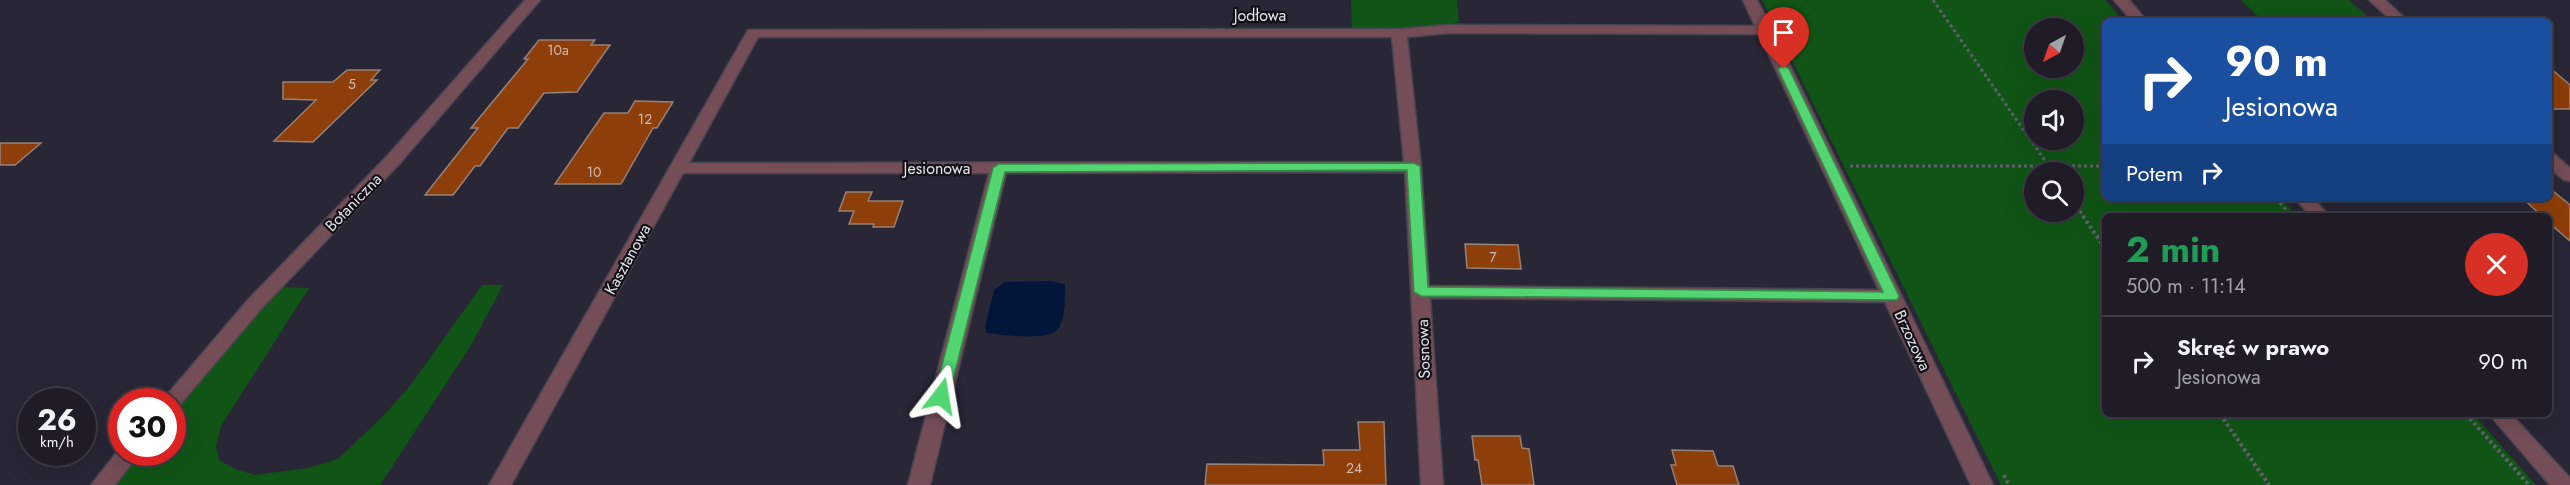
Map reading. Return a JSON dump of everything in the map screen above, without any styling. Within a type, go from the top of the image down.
[{"type":"street","name":"Botaniczna","points":[[183,388],[254,305],[396,158],[533,0]]},
{"type":"street","name":"Brzozowa","points":[[1750,0],[1982,485]]},
{"type":"street","points":[[2121,0],[2137,18]]},
{"type":"street","points":[[2376,0],[2397,18]]},
{"type":"street","name":"Jodłowa","points":[[753,33],[1399,33],[1449,29],[1766,30]]},
{"type":"street","name":"Kasztanowa","points":[[500,485],[753,33]]},
{"type":"street","name":"Sosnowa","points":[[1399,33],[1413,166],[1432,485]]},
{"type":"street","points":[[2558,163],[2570,176]]},
{"type":"street","name":"Jesionowa","points":[[677,168],[1413,166]]},
{"type":"street","points":[[919,485],[999,168]]},
{"type":"street","points":[[2307,201],[2317,213]]},
{"type":"street","points":[[1421,292],[1892,296]]},
{"type":"street","points":[[2502,417],[2563,485]]},
{"type":"street","points":[[102,485],[118,466]]},
{"type":"path","points":[[1933,0],[2046,162]]},
{"type":"path","points":[[1849,166],[2024,166]]},
{"type":"path","points":[[2084,166],[2102,166]]},
{"type":"path","points":[[2278,201],[2288,213]]},
{"type":"path","points":[[2084,217],[2102,244]]},
{"type":"path","points":[[2222,417],[2269,485]]},
{"type":"path","points":[[2469,417],[2529,485]]},
{"type":"green space","points":[[1351,0],[1457,0],[1459,22],[1419,29],[1352,29]]},
{"type":"green space","points":[[1762,0],[2105,0],[2121,18],[2102,18],[2102,201],[2284,201],[2294,213],[2102,213],[2102,417],[2476,417],[2536,485],[2001,485]]},
{"type":"green space","points":[[2241,0],[2349,0],[2370,18],[2260,18]]},
{"type":"green space","points":[[482,285],[503,285],[470,347],[380,485],[112,485],[128,466],[186,466],[186,398],[241,332],[283,287],[309,288],[221,426],[216,446],[219,460],[235,469],[255,475],[308,468],[338,459],[384,415],[410,386]]},
{"type":"water","points":[[1050,281],[1065,284],[1063,314],[1057,330],[1034,336],[987,333],[985,327],[994,290],[1005,282]]},
{"type":"building","points":[[539,40],[595,40],[591,45],[610,45],[577,92],[544,93],[518,128],[508,128],[480,166],[475,166],[453,195],[425,195],[478,128],[471,128],[528,59],[524,59]]},
{"type":"building","points":[[2552,69],[2570,85],[2570,109],[2552,109]]},
{"type":"building","points":[[347,70],[380,70],[371,80],[377,80],[313,142],[274,141],[316,100],[283,99],[283,82],[333,82]]},
{"type":"building","points":[[635,101],[673,102],[657,128],[653,128],[621,184],[555,184],[604,113],[628,113]]},
{"type":"building","points":[[0,143],[41,143],[15,165],[0,165]]},
{"type":"building","points":[[2552,190],[2570,205],[2570,241],[2552,225],[2552,213],[2539,213],[2525,201],[2552,201]]},
{"type":"building","points":[[846,192],[872,192],[868,201],[903,201],[894,227],[849,224],[854,211],[839,211]]},
{"type":"building","points":[[1465,244],[1518,245],[1521,269],[1467,268]]},
{"type":"building","points":[[1358,422],[1384,422],[1386,485],[1205,485],[1207,464],[1324,465],[1323,450],[1360,450]]},
{"type":"building","points":[[1472,436],[1520,436],[1522,448],[1529,449],[1534,485],[1482,485],[1478,460],[1475,460]]},
{"type":"building","points":[[1672,450],[1713,451],[1718,466],[1733,466],[1739,485],[1677,485],[1671,465],[1676,465]]},
{"type":"route","points":[[941,396],[999,168],[1413,166],[1421,292],[1892,296],[1784,69]]}]
